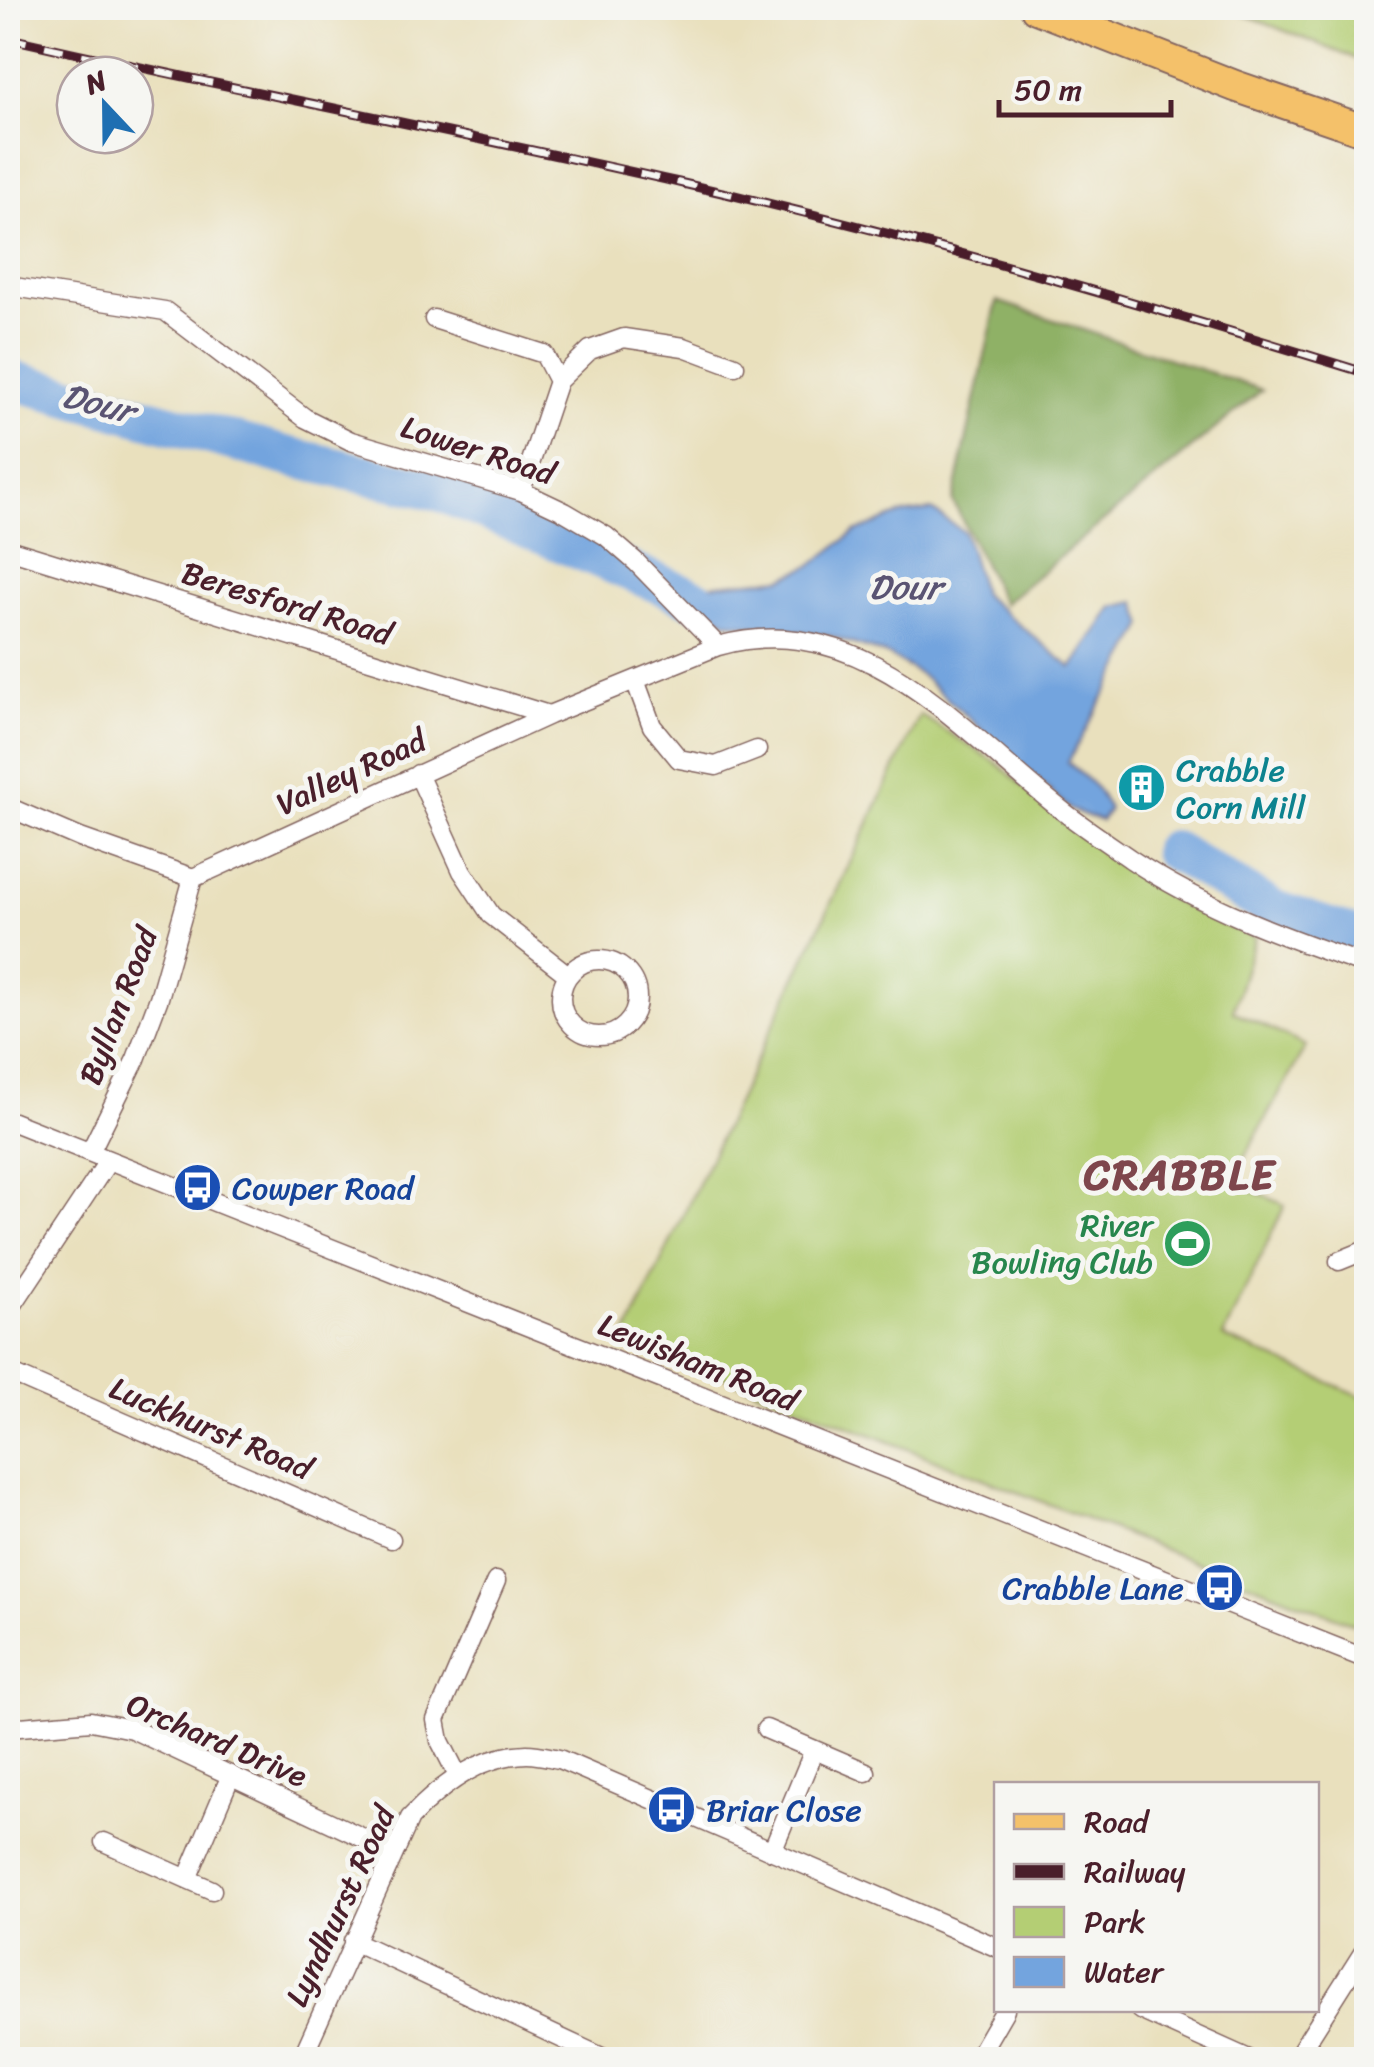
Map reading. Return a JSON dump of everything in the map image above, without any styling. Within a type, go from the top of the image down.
[{"type":"main road","points":[[1036,8],[1235,86],[1366,131]]},
{"type":"street","name":"Lower Road","points":[[8,286],[165,311],[305,418],[351,441],[522,491],[606,536],[718,646]]},
{"type":"street","points":[[434,319],[544,354],[558,381]]},
{"type":"street","points":[[522,491],[558,381],[590,350],[624,338],[684,348],[735,366]]},
{"type":"street","name":"Beresford Road","points":[[8,550],[549,715]]},
{"type":"street","points":[[718,646],[743,639],[780,637],[868,659],[940,708],[1063,811],[1150,871],[1182,890],[1300,943],[1366,965]]},
{"type":"street","name":"Valley Road","points":[[194,878],[549,715],[718,646]]},
{"type":"street","points":[[634,680],[652,726],[679,759],[716,766],[758,750]]},
{"type":"street","points":[[418,774],[462,871],[490,914],[568,975]]},
{"type":"street","points":[[8,808],[194,878]]},
{"type":"street","name":"Byllan Road","points":[[90,1152],[136,1059],[160,998],[194,878]]},
{"type":"street","points":[[597,959],[614,962],[628,971],[636,986],[638,1004],[631,1020],[618,1032],[602,1036],[584,1034],[570,1024],[561,1008],[560,991],[568,975],[580,964],[597,959]]},
{"type":"street","name":"Lewisham Road","points":[[8,1120],[1366,1659]]},
{"type":"street","points":[[8,1312],[109,1160]]},
{"type":"street","points":[[1340,1261],[1366,1250]]},
{"type":"street","name":"Luckhurst Road","points":[[8,1372],[391,1539]]},
{"type":"street","points":[[458,1776],[440,1741],[436,1720],[496,1581]]},
{"type":"street","name":"Orchard Drive","points":[[8,1728],[91,1721],[132,1729],[394,1852]]},
{"type":"street","points":[[766,1730],[866,1772]]},
{"type":"street","points":[[772,1851],[814,1750]]},
{"type":"street","name":"Lyndhurst Road","points":[[302,2060],[410,1818],[458,1776],[494,1761],[527,1754],[559,1759],[994,1945]]},
{"type":"street","points":[[187,1879],[231,1775]]},
{"type":"street","points":[[104,1842],[212,1890]]},
{"type":"street","points":[[352,1941],[608,2060]]},
{"type":"street","points":[[1295,2060],[1366,1948]]},
{"type":"street","points":[[976,2060],[1004,2012]]},
{"type":"street","points":[[1144,2012],[1251,2060]]},
{"type":"green space","points":[[1227,8],[1366,8],[1366,63]]},
{"type":"green space","points":[[997,301],[1262,390],[1003,604],[953,501]]},
{"type":"green space","points":[[920,715],[996,762],[1049,809],[1169,898],[1255,937],[1233,1011],[1306,1046],[1231,1181],[1285,1205],[1223,1337],[1366,1398],[1366,1629],[625,1338]]},
{"type":"water","name":"Dour","points":[[932,510],[964,532],[983,595],[1072,668],[1113,607],[1136,602],[1144,625],[1068,762],[1097,789],[1109,809],[1101,821],[1071,810],[922,676],[890,656],[830,636],[727,622],[698,601],[698,586],[783,578],[812,565],[855,532],[901,514]]},
{"type":"waterway","name":"Dour","points":[[8,379],[290,457],[439,491],[698,600]]},
{"type":"waterway","name":"Dour","points":[[1172,850],[1272,909],[1366,940]]},
{"type":"railway","points":[[8,38],[597,164],[854,225],[1366,373]]},
{"type":"place","name":"Crabble Corn Mill","points":[[1141,788]]},
{"type":"place","name":"Cowper Road","points":[[197,1188]]},
{"type":"place","name":"River Bowling Club","points":[[1188,1243]]},
{"type":"place","name":"Crabble Lane","points":[[1219,1588]]},
{"type":"place","name":"Briar Close","points":[[671,1810]]},
{"type":"district","name":"CRABBLE","points":[[1180,1174]]}]
